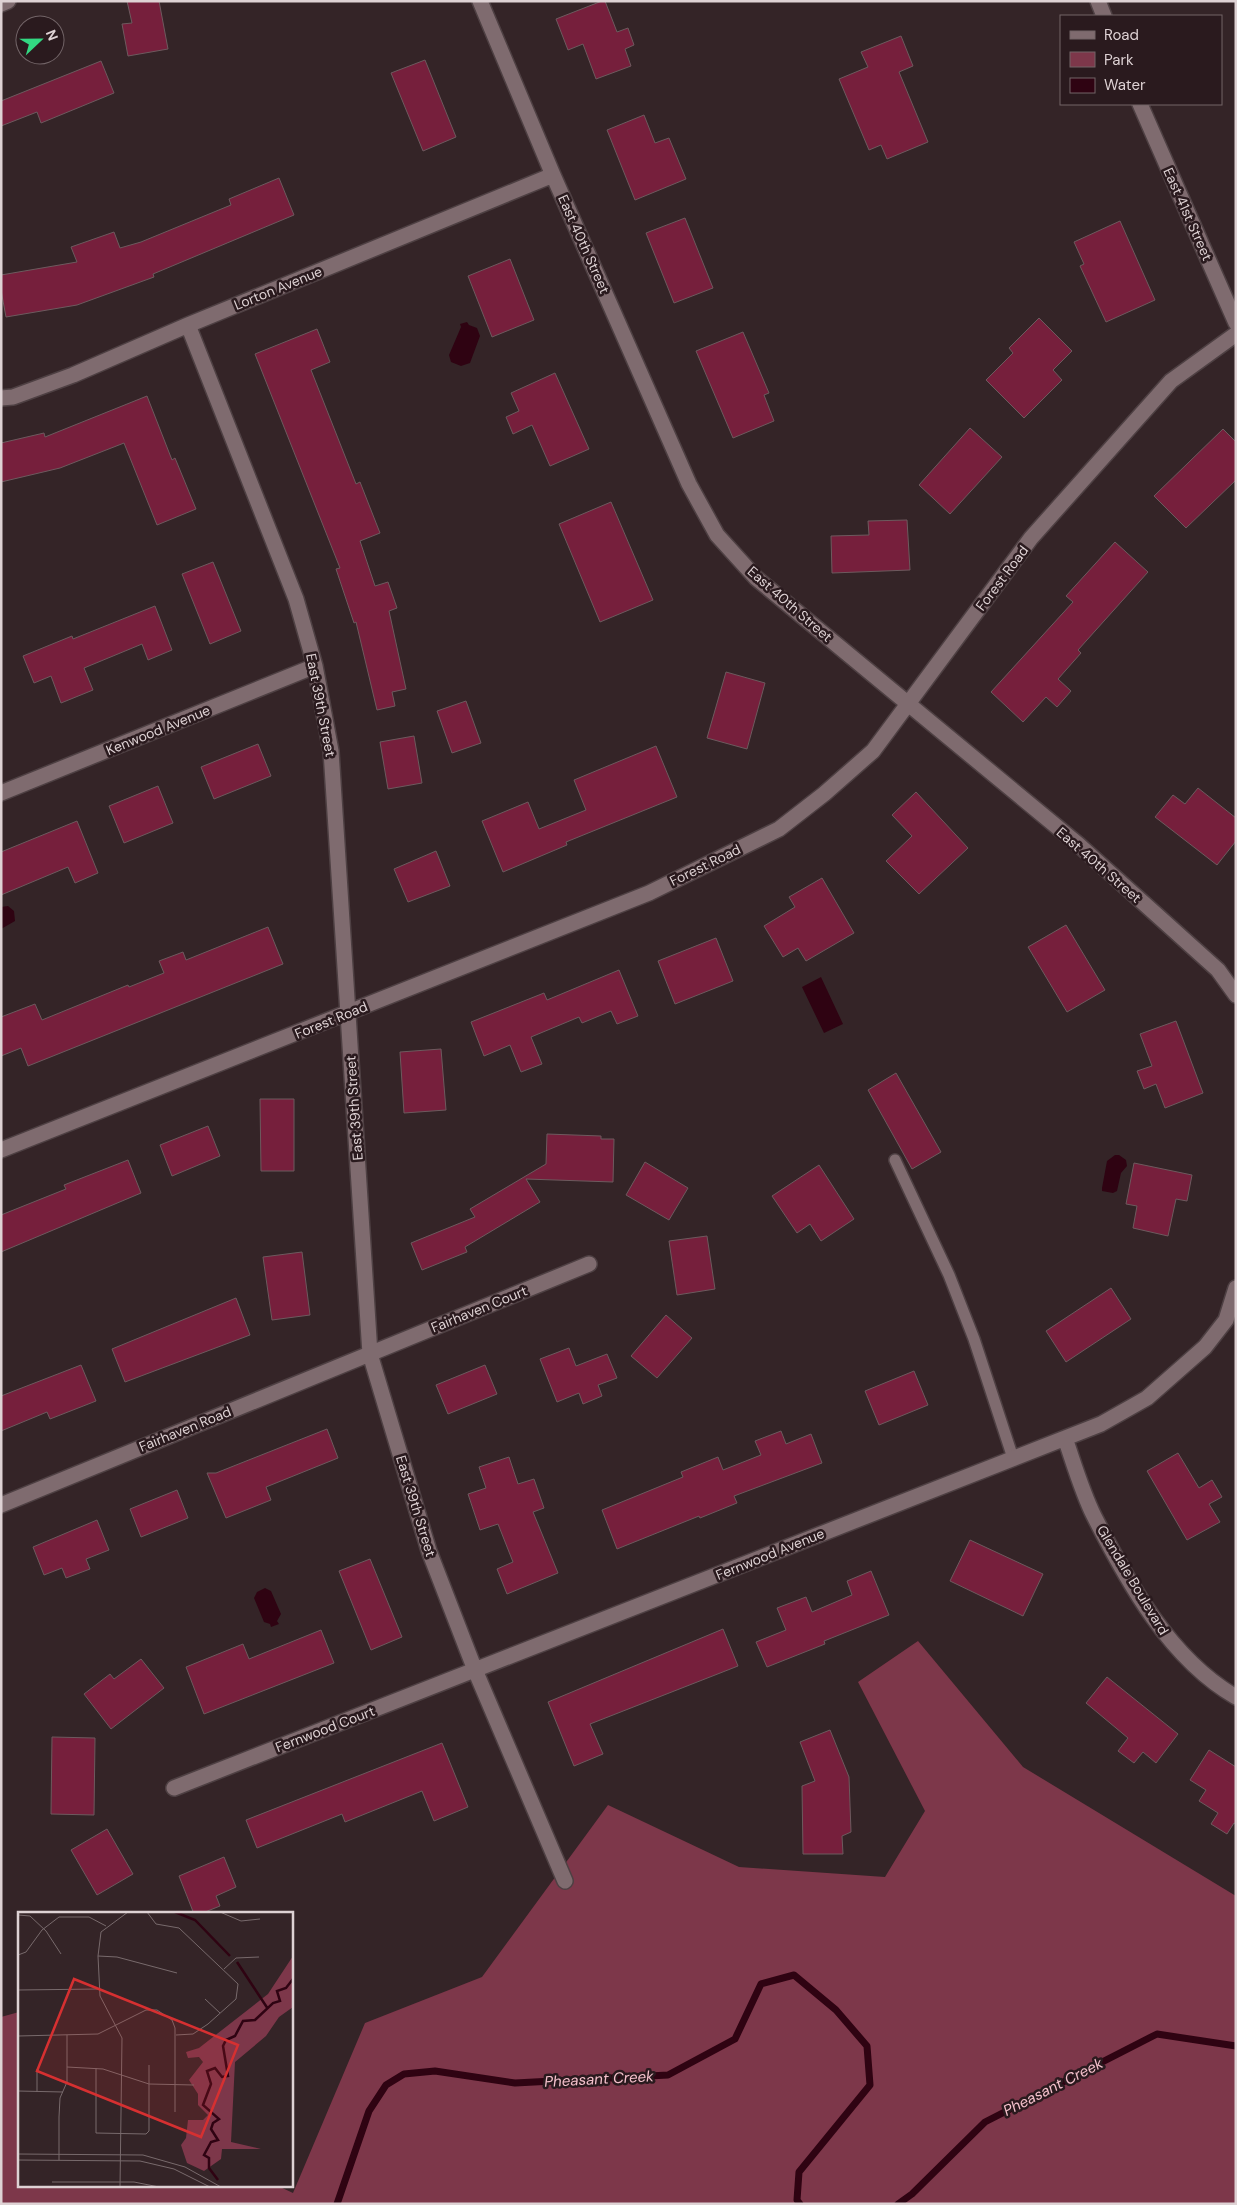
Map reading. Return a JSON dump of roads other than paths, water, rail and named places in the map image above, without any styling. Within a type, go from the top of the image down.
[{"type":"street","points":[[1,4],[8,1]]},
{"type":"street","name":"East 40th Street","points":[[480,1],[553,175],[689,484],[718,534],[756,578],[1079,845],[1218,970],[1236,995]]},
{"type":"street","points":[[1098,1],[1104,15]]},
{"type":"street","name":"East 41st Street","points":[[1140,105],[1236,323]]},
{"type":"street","name":"Lorton Avenue","points":[[1,398],[13,397],[73,375],[188,325],[553,175]]},
{"type":"street","name":"East 39th Street","points":[[188,325],[296,599],[315,666],[331,750],[370,1354],[429,1552],[475,1670],[565,1881]]},
{"type":"street","name":"Forest Road","points":[[1,1150],[649,893],[779,829],[824,794],[873,751],[1031,538],[1172,381],[1236,334]]},
{"type":"street","name":"Kenwood Avenue","points":[[1,793],[315,666]]},
{"type":"street","name":"Fairhaven Court","points":[[370,1354],[588,1264]]},
{"type":"street","points":[[1065,1438],[1101,1424],[1147,1398],[1205,1347],[1226,1320],[1236,1288]]},
{"type":"street","name":"Fairhaven Road","points":[[1,1505],[370,1354]]},
{"type":"street","name":"Fernwood Avenue","points":[[475,1670],[1065,1438]]},
{"type":"street","name":"Glendale Boulevard","points":[[1065,1438],[1094,1515],[1164,1635],[1213,1684],[1236,1697]]},
{"type":"street","name":"Fernwood Court","points":[[174,1788],[475,1670]]},
{"type":"lane","points":[[895,1160],[949,1275],[974,1339],[1013,1458]]},
{"type":"water","points":[[467,322],[469,325],[477,328],[480,336],[470,363],[461,366],[451,362],[449,355],[461,327],[460,324]]},
{"type":"water","points":[[8,906],[14,911],[15,921],[1,929],[1,907]]},
{"type":"water","points":[[821,977],[843,1024],[824,1033],[802,987]]},
{"type":"water","points":[[1115,1155],[1119,1155],[1126,1160],[1127,1166],[1121,1173],[1117,1191],[1113,1193],[1102,1191],[1107,1161]]},
{"type":"water","points":[[265,1588],[271,1591],[281,1614],[277,1621],[279,1624],[271,1627],[270,1624],[264,1622],[254,1598],[257,1592]]},
{"type":"waterway","name":"Pheasant Creek","points":[[337,2204],[369,2111],[386,2085],[404,2074],[435,2071],[515,2083],[668,2075],[735,2039],[761,1984],[794,1975],[836,2010],[867,2046],[870,2085],[799,2172],[797,2200],[800,2204]]},
{"type":"waterway","name":"Pheasant Creek","points":[[898,2204],[912,2194],[985,2122],[1157,2034],[1236,2046]]}]
